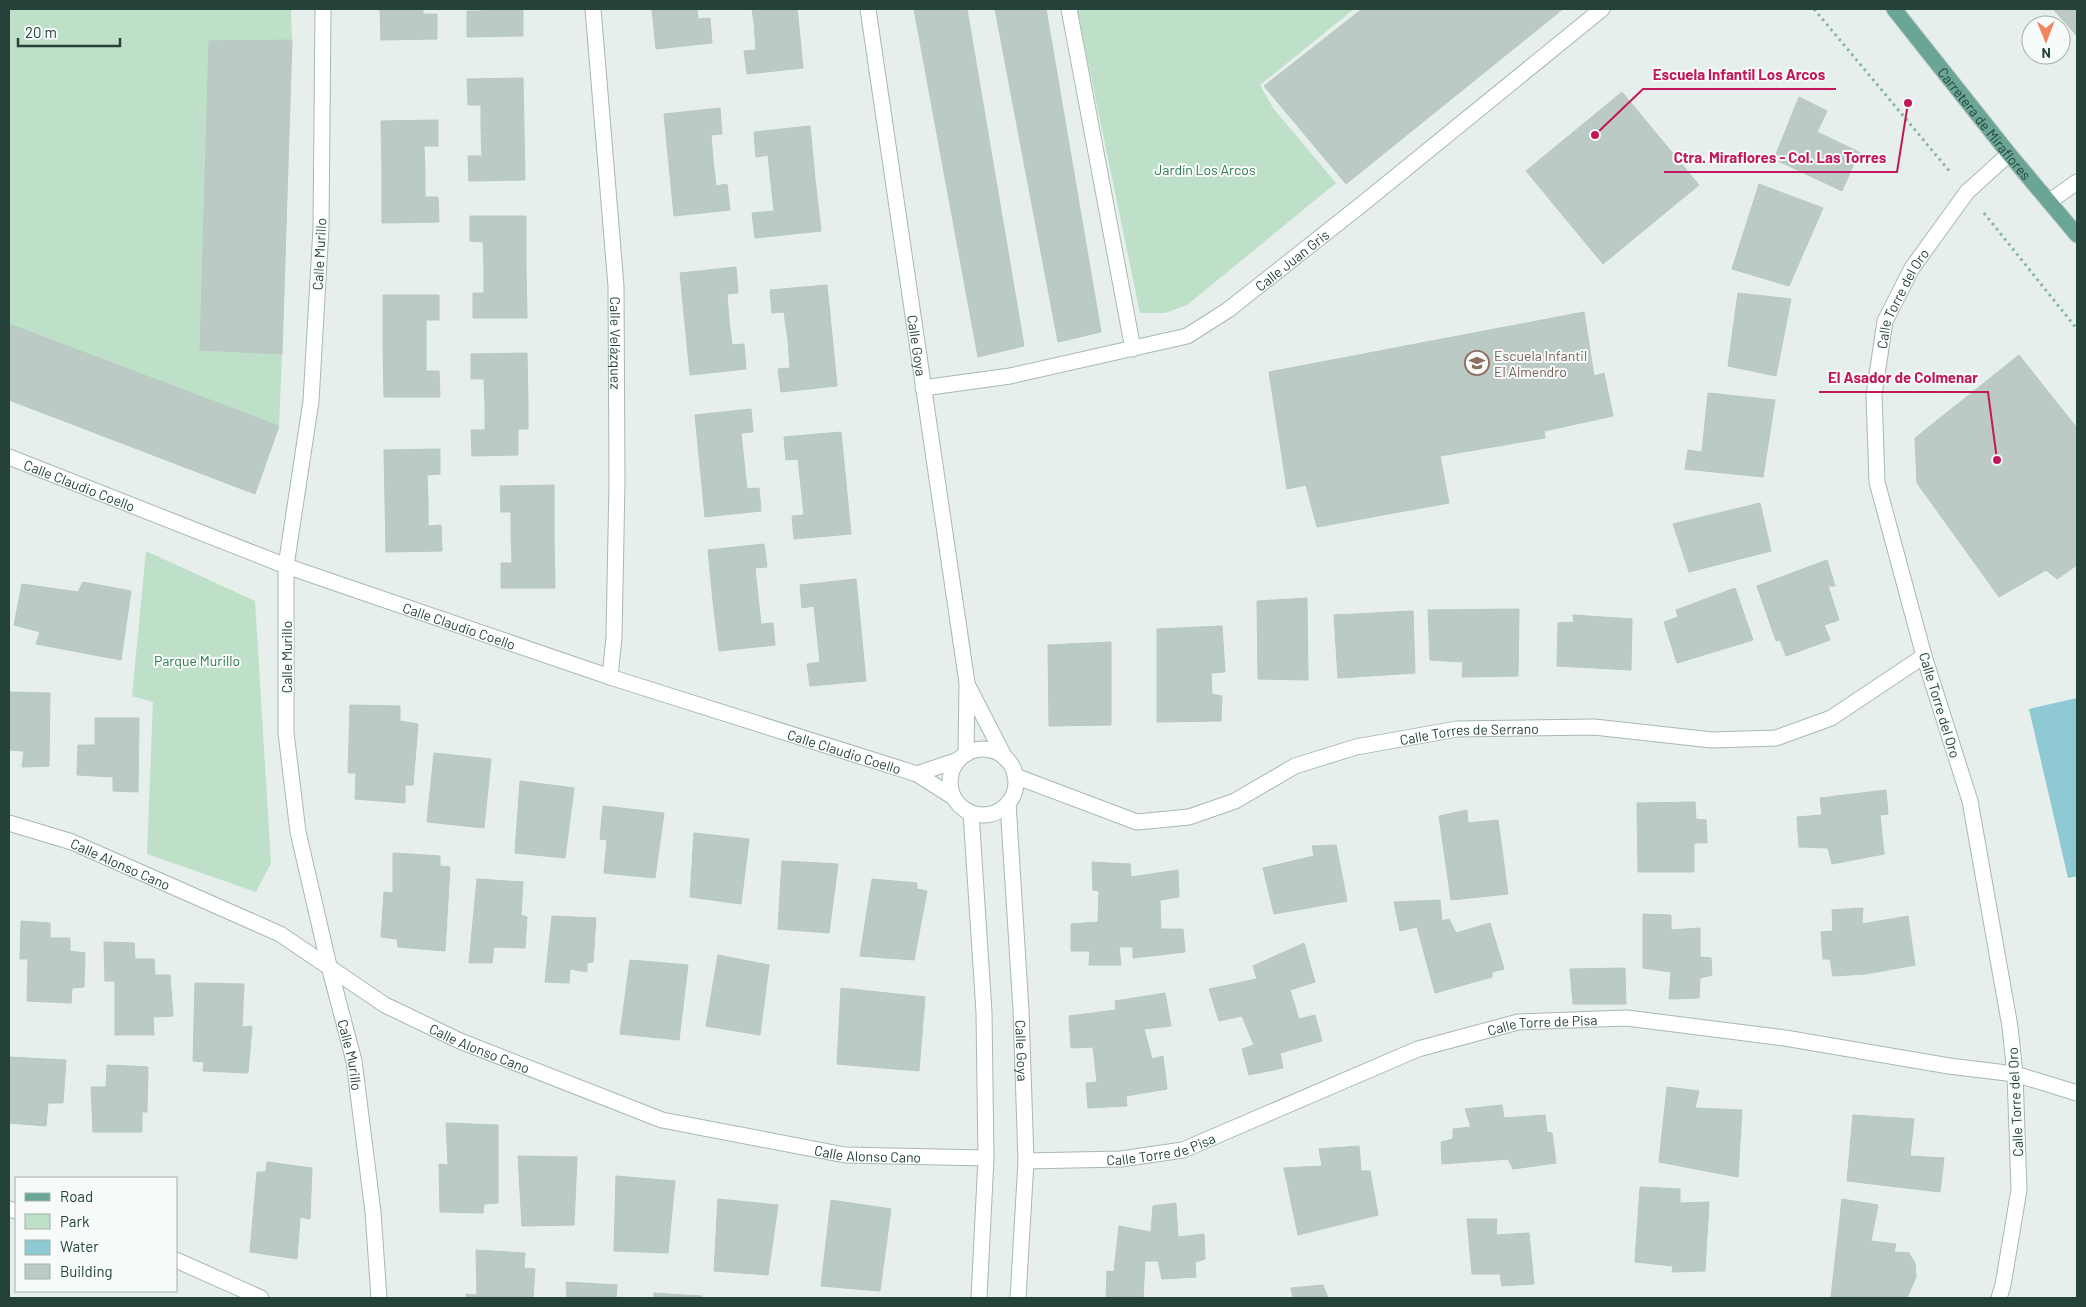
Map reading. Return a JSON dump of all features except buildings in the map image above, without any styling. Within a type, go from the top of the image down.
[{"type":"main road","name":"Carretera de Miraflores","points":[[1894,9],[2077,236]]},
{"type":"street","name":"Calle Murillo","points":[[323,9],[321,228],[311,401],[286,566],[286,733],[298,832],[329,966],[354,1061],[373,1212],[379,1298]]},
{"type":"street","name":"Calle Velázquez","points":[[592,9],[616,286],[617,482],[614,638],[610,677]]},
{"type":"street","name":"Calle Goya","points":[[868,9],[967,683],[962,757]]},
{"type":"street","points":[[1069,9],[1133,349]]},
{"type":"street","name":"Calle Juan Gris","points":[[923,388],[1010,376],[1187,336],[1228,310],[1361,206],[1602,9]]},
{"type":"street","name":"Calle Torre del Oro","points":[[1999,1298],[2004,1286],[2020,1190],[2015,1074],[2010,1027],[1970,801],[1924,656],[1877,482],[1874,396],[1885,321],[1912,268],[1967,192],[2009,154]]},
{"type":"street","points":[[2050,201],[2077,182]]},
{"type":"street","name":"Calle Claudio Coello","points":[[9,457],[286,566],[610,677],[917,774],[954,797]]},
{"type":"street","name":"Calle Torres de Serrano","points":[[1015,776],[1137,822],[1189,817],[1234,801],[1295,766],[1356,747],[1457,729],[1594,727],[1712,740],[1776,738],[1831,718],[1924,656]]},
{"type":"street","name":"Calle Goya","points":[[967,683],[1006,758]]},
{"type":"street","points":[[986,749],[997,752],[1006,758],[1012,766],[1015,776],[1016,787],[1008,803],[1001,810],[991,814],[971,813],[958,804],[950,788],[950,778],[962,757],[976,750],[986,749]]},
{"type":"street","name":"Calle Claudio Coello","points":[[917,774],[962,757]]},
{"type":"street","name":"Calle Goya","points":[[1008,803],[1021,1010],[1026,1161],[1018,1298]]},
{"type":"street","points":[[971,813],[984,1012],[986,1158],[979,1298]]},
{"type":"street","name":"Calle Alonso Cano","points":[[9,823],[72,842],[280,934],[385,1005],[460,1042],[662,1120],[845,1155],[986,1158]]},
{"type":"street","name":"Calle Torre de Pisa","points":[[1026,1161],[1121,1159],[1183,1150],[1418,1048],[1518,1022],[1627,1018],[1786,1038],[1949,1066],[2015,1074],[2077,1093]]},
{"type":"street","points":[[178,1261],[261,1298]]},
{"type":"path","points":[[1814,9],[1967,192],[2077,329]]},
{"type":"green space","points":[[9,9],[291,9],[292,40],[209,42],[200,350],[282,354],[279,426],[9,324]]},
{"type":"green space","name":"Jardín Los Arcos","points":[[1077,9],[1354,9],[1260,85],[1273,108],[1336,183],[1187,305],[1165,313],[1140,313]]},
{"type":"green space","name":"Parque Murillo","points":[[146,551],[255,601],[271,863],[256,892],[147,854],[153,702],[132,696]]},
{"type":"water","points":[[2077,698],[2077,876],[2068,878],[2029,709]]},
{"type":"place","name":"Ctra. Miraflores - Col. Las Torres","points":[[1908,103]]},
{"type":"place","name":"Escuela Infantil Los Arcos","points":[[1595,135]]},
{"type":"place","name":"Escuela Infantil El Almendro","points":[[1477,363]]},
{"type":"place","name":"El Asador de Colmenar","points":[[1997,460]]}]
